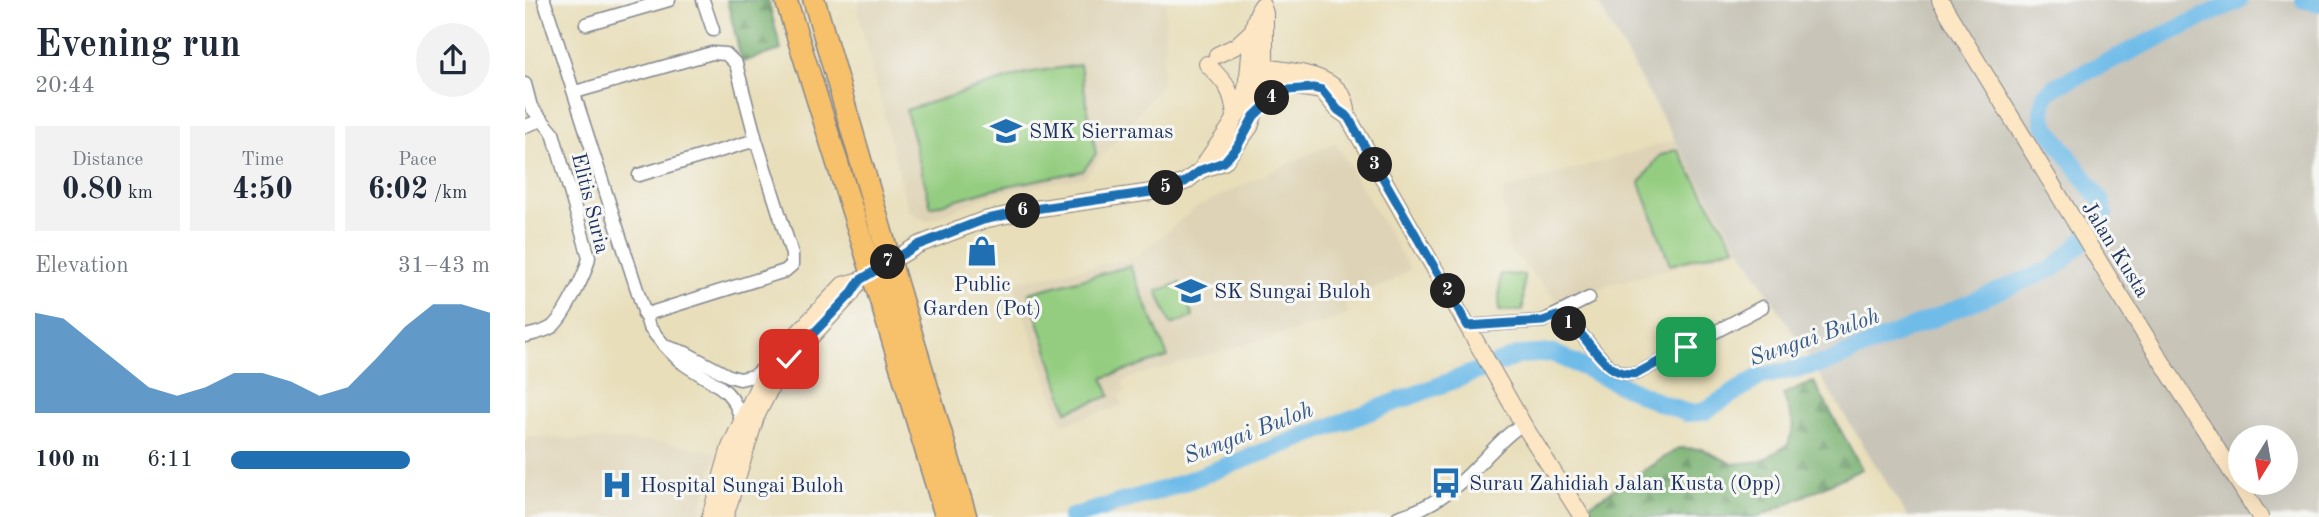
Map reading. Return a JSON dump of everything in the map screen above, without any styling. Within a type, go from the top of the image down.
[{"type":"highway","points":[[786,0],[855,219],[890,297]]},
{"type":"highway","points":[[814,0],[876,213],[890,297],[954,509]]},
{"type":"main road","name":"Jalan Kusta","points":[[1940,0],[2065,207],[2260,517]]},
{"type":"main road","points":[[1201,170],[1235,121],[1256,73],[1253,30],[1262,2]]},
{"type":"main road","points":[[1254,116],[1256,73],[1265,13],[1262,2]]},
{"type":"main road","points":[[1235,121],[1234,98],[1212,59],[1236,46],[1253,30]]},
{"type":"main road","points":[[1256,73],[1322,90],[1338,110],[1348,117]]},
{"type":"main road","points":[[1256,73],[1327,80],[1345,101],[1348,117],[1523,424],[1582,517]]},
{"type":"main road","points":[[711,517],[727,457],[768,365],[843,285],[860,280],[918,245],[983,220],[1034,209],[1158,191],[1185,182],[1201,170],[1224,162],[1237,147],[1254,116],[1275,96],[1288,90],[1313,88]]},
{"type":"main road","points":[[725,517],[756,417],[779,372],[851,294],[860,280]]},
{"type":"street","points":[[544,0],[649,327],[681,362],[733,397],[741,421]]},
{"type":"street","points":[[586,24],[669,0]]},
{"type":"street","points":[[703,0],[713,30]]},
{"type":"street","points":[[575,92],[712,52],[720,52],[732,58],[736,64],[756,140],[792,254],[792,265],[785,271],[644,315]]},
{"type":"street","name":"Elitis Suria","points":[[525,84],[531,107],[553,133],[589,257],[584,275],[556,323],[549,329],[525,337]]},
{"type":"street","points":[[525,126],[542,120]]},
{"type":"street","points":[[639,175],[756,140]]},
{"type":"street","points":[[1468,326],[1543,321],[1589,298]]},
{"type":"street","points":[[1557,316],[1578,331],[1613,370],[1630,375],[1762,307]]},
{"type":"street","points":[[667,347],[686,353],[740,379],[753,376],[768,365]]},
{"type":"street","points":[[1398,517],[1426,506],[1455,487],[1511,431],[1523,424]]},
{"type":"shaded area","name":"SMK Sierramas","points":[[861,0],[1167,0],[1161,86],[1085,177],[994,194],[926,221],[908,210],[857,7]]},
{"type":"shaded area","points":[[1596,0],[2316,0],[2319,4],[2319,517],[1908,517],[1675,140]]},
{"type":"shaded area","points":[[1675,140],[1741,249],[1556,300],[1508,248],[1503,190]]},
{"type":"shaded area","name":"SK Sungai Buloh","points":[[1335,142],[1410,269],[1390,283],[1343,299],[1349,315],[1139,375],[1122,382],[1126,391],[1118,394],[1122,405],[1063,425],[1013,282],[1134,258],[1197,207]]},
{"type":"shaded area","name":"Hospital Sungai Buloh","points":[[525,437],[665,442],[717,452],[699,517],[525,517]]},
{"type":"green space","points":[[727,0],[768,0],[781,50],[742,62]]},
{"type":"green space","points":[[1080,65],[1096,154],[1083,171],[992,189],[931,207],[906,110],[1026,73]]},
{"type":"green space","points":[[1677,149],[1735,247],[1670,265],[1640,183],[1659,156]]},
{"type":"green space","points":[[1130,266],[1168,357],[1103,378],[1110,396],[1067,411],[1029,293]]},
{"type":"green space","points":[[1500,274],[1524,275],[1523,311],[1499,311]]},
{"type":"green space","points":[[1180,283],[1193,317],[1171,325],[1157,291]]},
{"type":"green space","points":[[1814,382],[1862,469],[1759,517],[1596,517],[1588,506],[1679,448],[1702,449],[1733,464],[1762,461],[1788,444],[1794,426],[1783,394]]},
{"type":"waterway","name":"Sungai Buloh","points":[[1071,517],[1171,487],[1520,355],[1553,353],[1660,403],[1687,413],[1703,412],[1761,376],[1826,363],[2056,267],[2097,227],[2104,214],[2101,201],[2044,123],[2042,110],[2045,95],[2056,86],[2239,0]]},
{"type":"waterway","name":"Sungai Buloh","points":[[2304,0],[2319,3]]},
{"type":"place","name":"SMK Sierramas","points":[[1006,131]]},
{"type":"place","name":"Public Garden (Pot)","points":[[982,251]]},
{"type":"place","name":"SK Sungai Buloh","points":[[1191,291]]},
{"type":"place","name":"Surau Zahidiah Jalan Kusta (Opp)","points":[[1446,483]]},
{"type":"place","name":"Hospital Sungai Buloh","points":[[617,485]]},
{"type":"route","points":[[789,359],[851,294],[860,280],[918,245],[983,220],[1105,197],[1158,191],[1185,182],[1201,170],[1224,162],[1237,147],[1254,116],[1275,96],[1288,90],[1313,88],[1322,90],[1338,110],[1348,117],[1468,326],[1543,321],[1557,316],[1578,331],[1613,370],[1630,375],[1686,347]]}]
